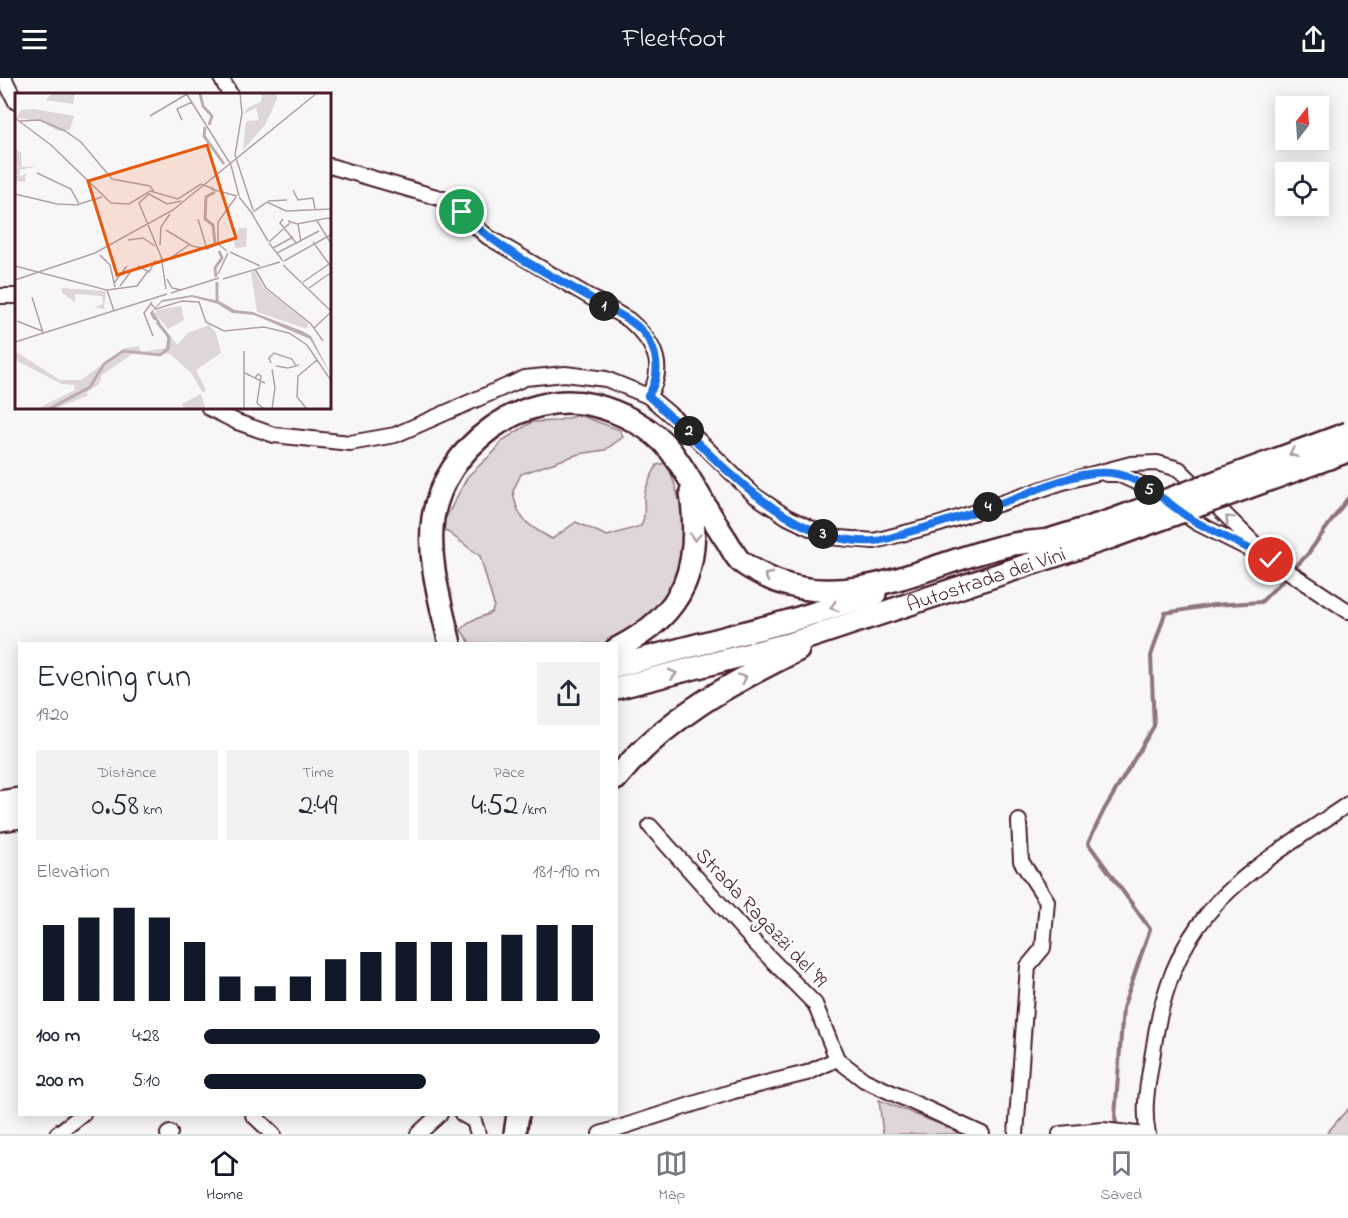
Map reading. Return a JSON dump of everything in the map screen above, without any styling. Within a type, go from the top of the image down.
[{"type":"highway","points":[[450,642],[433,553],[434,517],[441,490],[452,469],[476,440],[514,414],[552,402],[592,404],[634,420],[669,448],[741,561],[776,581],[825,591],[885,583],[1009,545],[1049,540]]},
{"type":"highway","name":"Autostrada dei Vini","points":[[618,665],[789,621],[1049,540],[1111,529],[1348,433]]},
{"type":"highway","name":"Autostrada dei Vini","points":[[618,687],[792,643],[859,621],[1111,529],[1348,451]]},
{"type":"highway","points":[[618,648],[638,638],[671,609],[691,568],[696,530],[689,479]]},
{"type":"highway","points":[[618,777],[640,751],[714,695],[741,678],[859,621]]},
{"type":"highway","points":[[0,802],[18,799]]},
{"type":"highway","points":[[0,820],[18,817]]},
{"type":"highway","points":[[0,831],[18,829]]},
{"type":"street","points":[[4,78],[15,100]]},
{"type":"street","points":[[222,78],[230,93]]},
{"type":"street","points":[[332,167],[443,199],[488,237],[629,320],[646,337],[656,358],[657,382],[648,396]]},
{"type":"street","points":[[213,410],[237,422],[274,435],[350,443],[394,435],[439,418],[525,378],[565,374],[606,379],[648,396],[754,495],[787,517],[829,537],[874,541],[940,524],[1063,482],[1131,464],[1157,463],[1179,469],[1271,560]]},
{"type":"street","points":[[1097,473],[1118,474],[1138,483],[1197,523],[1271,560],[1348,611]]},
{"type":"street","points":[[1148,1134],[1145,1113],[1158,1017],[1173,968],[1183,949],[1212,906],[1246,874],[1348,804]]},
{"type":"street","points":[[1016,1134],[1028,966],[1043,948],[1047,901],[1021,861],[1019,821]]},
{"type":"street","name":"Strada Ragazzi del '99","points":[[650,826],[755,943],[815,1004],[837,1059]]},
{"type":"street","points":[[600,1134],[734,1091],[807,1073],[837,1059],[864,1080],[982,1134]]},
{"type":"street","points":[[57,1134],[80,1116]]},
{"type":"street","points":[[254,1116],[273,1134]]},
{"type":"street","points":[[418,1134],[434,1116]]},
{"type":"street","points":[[465,1116],[474,1121],[478,1134]]},
{"type":"street","points":[[1060,1134],[1103,1130],[1136,1134]]},
{"type":"shaded area","points":[[579,415],[620,430],[623,437],[605,450],[579,454],[521,474],[513,491],[517,509],[525,521],[552,539],[576,522],[607,536],[641,526],[647,485],[657,465],[665,463],[670,470],[687,525],[678,583],[658,609],[634,629],[607,642],[469,642],[461,630],[471,621],[492,612],[494,605],[480,556],[441,527],[468,476],[495,451],[503,440],[532,422],[555,421]]},
{"type":"shaded area","points":[[879,1100],[965,1134],[883,1134]]},
{"type":"shaded area","points":[[1348,1109],[1348,1134],[1326,1134],[1345,1112]]},
{"type":"waterway","points":[[1292,570],[1307,555],[1348,498]]},
{"type":"waterway","points":[[1117,1129],[1115,1117],[1123,1008],[1150,929],[1088,843],[1104,810],[1154,726],[1151,656],[1165,613],[1214,605],[1261,602],[1287,576]]},
{"type":"route","points":[[462,212],[475,227],[488,237],[629,320],[643,332],[656,358],[657,382],[648,396],[684,426],[754,495],[787,517],[829,537],[874,541],[940,524],[1063,482],[1097,473],[1118,474],[1138,483],[1197,523],[1271,560]]}]
